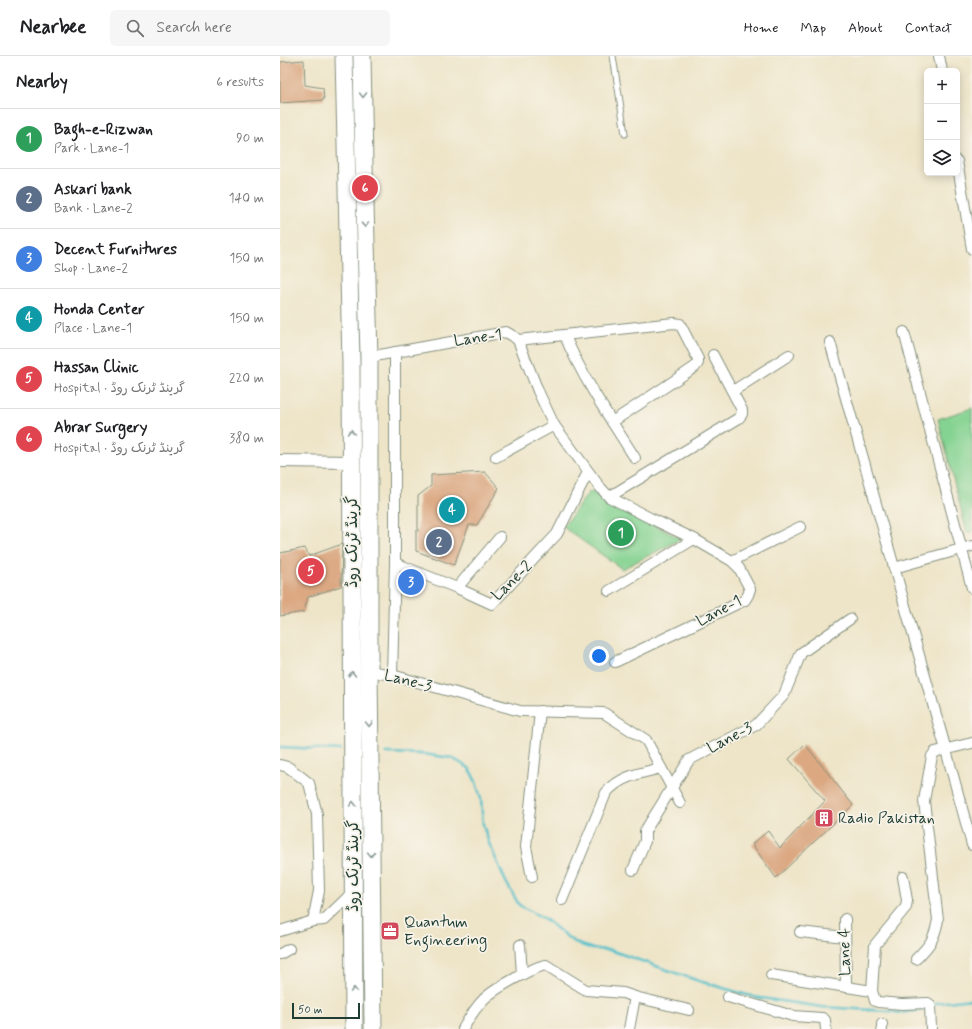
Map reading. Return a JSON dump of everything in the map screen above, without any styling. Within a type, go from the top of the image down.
[{"type":"highway","name":"گرینڈ ٹرنک روڈ","points":[[344,56],[349,259],[354,1029]]},
{"type":"highway","name":"گرینڈ ٹرنک روڈ","points":[[362,56],[369,357],[369,671],[373,1029]]},
{"type":"highway","name":"گرینڈ ٹرنک روڈ","points":[[369,357],[377,395],[380,490],[378,556],[369,629]]},
{"type":"highway","points":[[351,462],[368,462]]},
{"type":"street","points":[[939,56],[941,68]]},
{"type":"street","points":[[960,176],[972,249]]},
{"type":"street","points":[[518,340],[674,323],[680,324],[698,359],[698,364],[612,422]]},
{"type":"street","name":"Lane-1","points":[[369,357],[506,332],[518,340],[538,391],[554,425],[588,472],[609,497],[694,539],[732,561],[739,568],[750,589],[745,600],[615,662]]},
{"type":"street","points":[[904,332],[972,588]]},
{"type":"street","points":[[565,336],[572,353],[634,458]]},
{"type":"street","points":[[830,342],[972,845]]},
{"type":"street","points":[[392,675],[395,352]]},
{"type":"street","points":[[609,497],[739,418],[742,414],[742,410],[733,391],[713,355]]},
{"type":"street","points":[[733,391],[789,355]]},
{"type":"street","points":[[496,457],[554,425]]},
{"type":"street","points":[[280,461],[351,462]]},
{"type":"street","name":"Lane-2","points":[[394,563],[457,588],[492,604],[557,534],[588,472]]},
{"type":"street","points":[[732,561],[800,527]]},
{"type":"street","points":[[457,588],[500,537]]},
{"type":"street","points":[[609,591],[694,539]]},
{"type":"street","points":[[894,568],[972,546]]},
{"type":"street","name":"Lane-3","points":[[671,787],[689,760],[756,725],[784,695],[801,653],[850,619]]},
{"type":"street","name":"Lane-3","points":[[369,671],[392,675],[520,711],[604,713],[646,740],[680,803]]},
{"type":"street","points":[[532,877],[526,847],[540,711]]},
{"type":"street","points":[[916,959],[930,945],[938,920],[924,801],[932,756],[936,752],[972,743]]},
{"type":"street","points":[[280,765],[288,767],[309,783],[317,814],[319,891],[313,921]]},
{"type":"street","points":[[562,900],[606,793],[613,785],[623,779],[661,768]]},
{"type":"street","points":[[633,870],[646,841],[645,831],[671,787]]},
{"type":"street","points":[[903,877],[907,904],[906,907],[874,945],[873,998],[878,1002],[902,1004],[928,1003],[930,1005],[931,1029]]},
{"type":"street","points":[[280,931],[313,921],[324,920],[353,892]]},
{"type":"street","name":"Lane 4","points":[[845,919],[846,986]]},
{"type":"street","points":[[800,932],[845,937]]},
{"type":"street","points":[[520,945],[522,974]]},
{"type":"street","points":[[463,1029],[473,1012],[486,998],[522,974],[542,966],[546,966],[586,990],[623,993],[689,1010]]},
{"type":"street","points":[[770,975],[872,991]]},
{"type":"street","points":[[628,1029],[635,997]]},
{"type":"street","points":[[728,997],[793,1016],[822,1018],[825,1020],[826,1029]]},
{"type":"lane","points":[[613,56],[625,134]]},
{"type":"green space","points":[[972,408],[972,532],[967,533],[938,419]]},
{"type":"green space","points":[[590,491],[681,539],[622,569],[563,527]]},
{"type":"building","points":[[304,60],[305,85],[323,88],[324,100],[280,103],[280,62]]},
{"type":"building","points":[[485,472],[499,488],[477,525],[469,525],[454,565],[416,551],[416,531],[418,531],[418,496],[431,486],[431,475]]},
{"type":"building","points":[[342,544],[341,586],[308,597],[304,612],[280,616],[280,553],[305,548],[309,556]]},
{"type":"building","name":"Radio Pakistan","points":[[805,744],[853,805],[776,878],[752,844],[768,831],[780,848],[825,801],[789,759]]},
{"type":"waterway","points":[[280,747],[341,750]]},
{"type":"waterway","points":[[386,753],[423,754],[452,758],[469,768],[476,782],[481,799],[483,825],[489,843],[506,882],[519,905],[545,919],[575,943],[593,949],[610,950],[699,981],[754,997],[822,1007],[902,1013],[927,1009]]},
{"type":"waterway","points":[[933,1005],[937,1003],[972,999]]},
{"type":"place","name":"Abrar Surgery","points":[[365,188]]},
{"type":"place","name":"Honda Center","points":[[452,510]]},
{"type":"place","name":"Bagh-e-Rizwan","points":[[621,533]]},
{"type":"place","name":"Askari bank","points":[[439,542]]},
{"type":"place","name":"Hassan Clinic","points":[[311,571]]},
{"type":"place","name":"Decent Furnitures","points":[[411,582]]},
{"type":"place","name":"Radio Pakistan","points":[[824,818]]},
{"type":"place","name":"Quantum Engineering","points":[[390,931]]}]
